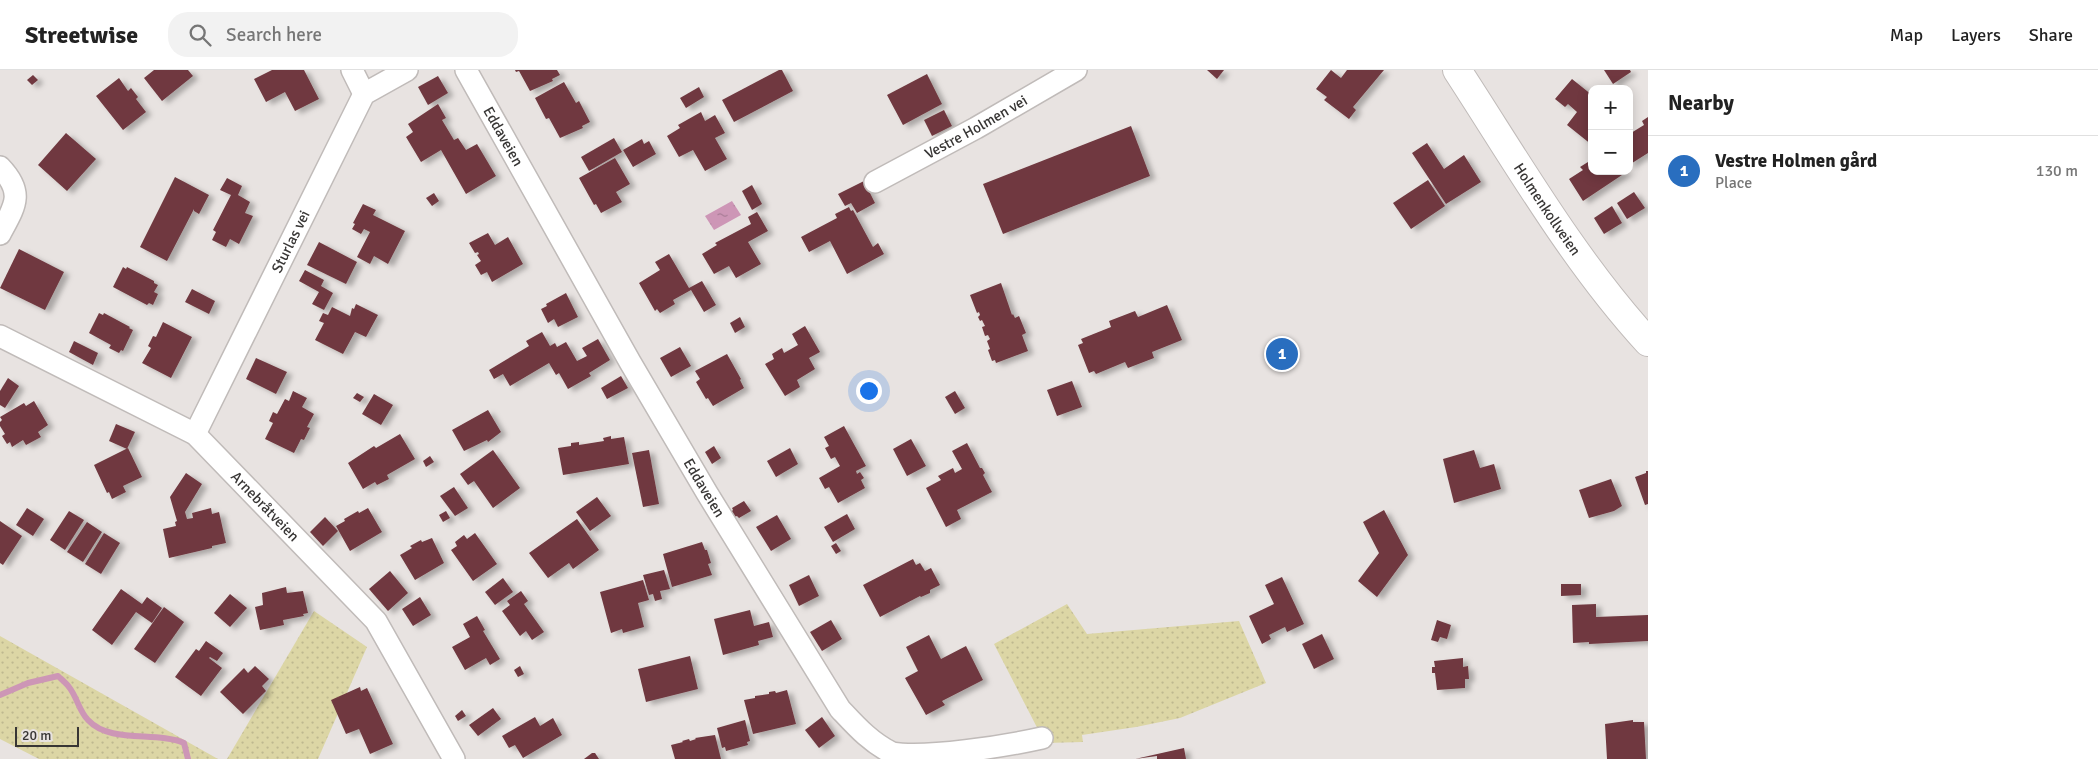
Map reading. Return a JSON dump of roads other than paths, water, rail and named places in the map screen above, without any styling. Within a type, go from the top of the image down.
[{"type":"main road","name":"Holmenkollveien","points":[[1457,70],[1572,245],[1612,300],[1648,342]]},
{"type":"street","points":[[352,70],[364,94],[407,70]]},
{"type":"street","name":"Eddaveien","points":[[466,70],[630,362],[712,501],[840,709],[866,738],[893,753],[913,759],[976,753],[1042,738]]},
{"type":"street","name":"Vestre Holmen vei","points":[[875,182],[976,128],[1076,70]]},
{"type":"street","name":"Sturlas vei","points":[[195,434],[364,94]]},
{"type":"street","points":[[0,166],[14,185],[16,194],[14,208],[0,234]]},
{"type":"street","name":"Arnebråtveien","points":[[0,336],[195,434],[376,621],[454,759]]},
{"type":"water","points":[[732,201],[741,215],[714,230],[705,216]]},
{"type":"waterway","points":[[0,695],[28,683],[58,676],[72,691],[88,720],[97,727],[121,735],[160,738],[184,743],[188,759]]},
{"type":"place","name":"Vestre Holmen gård","points":[[1282,354]]}]
